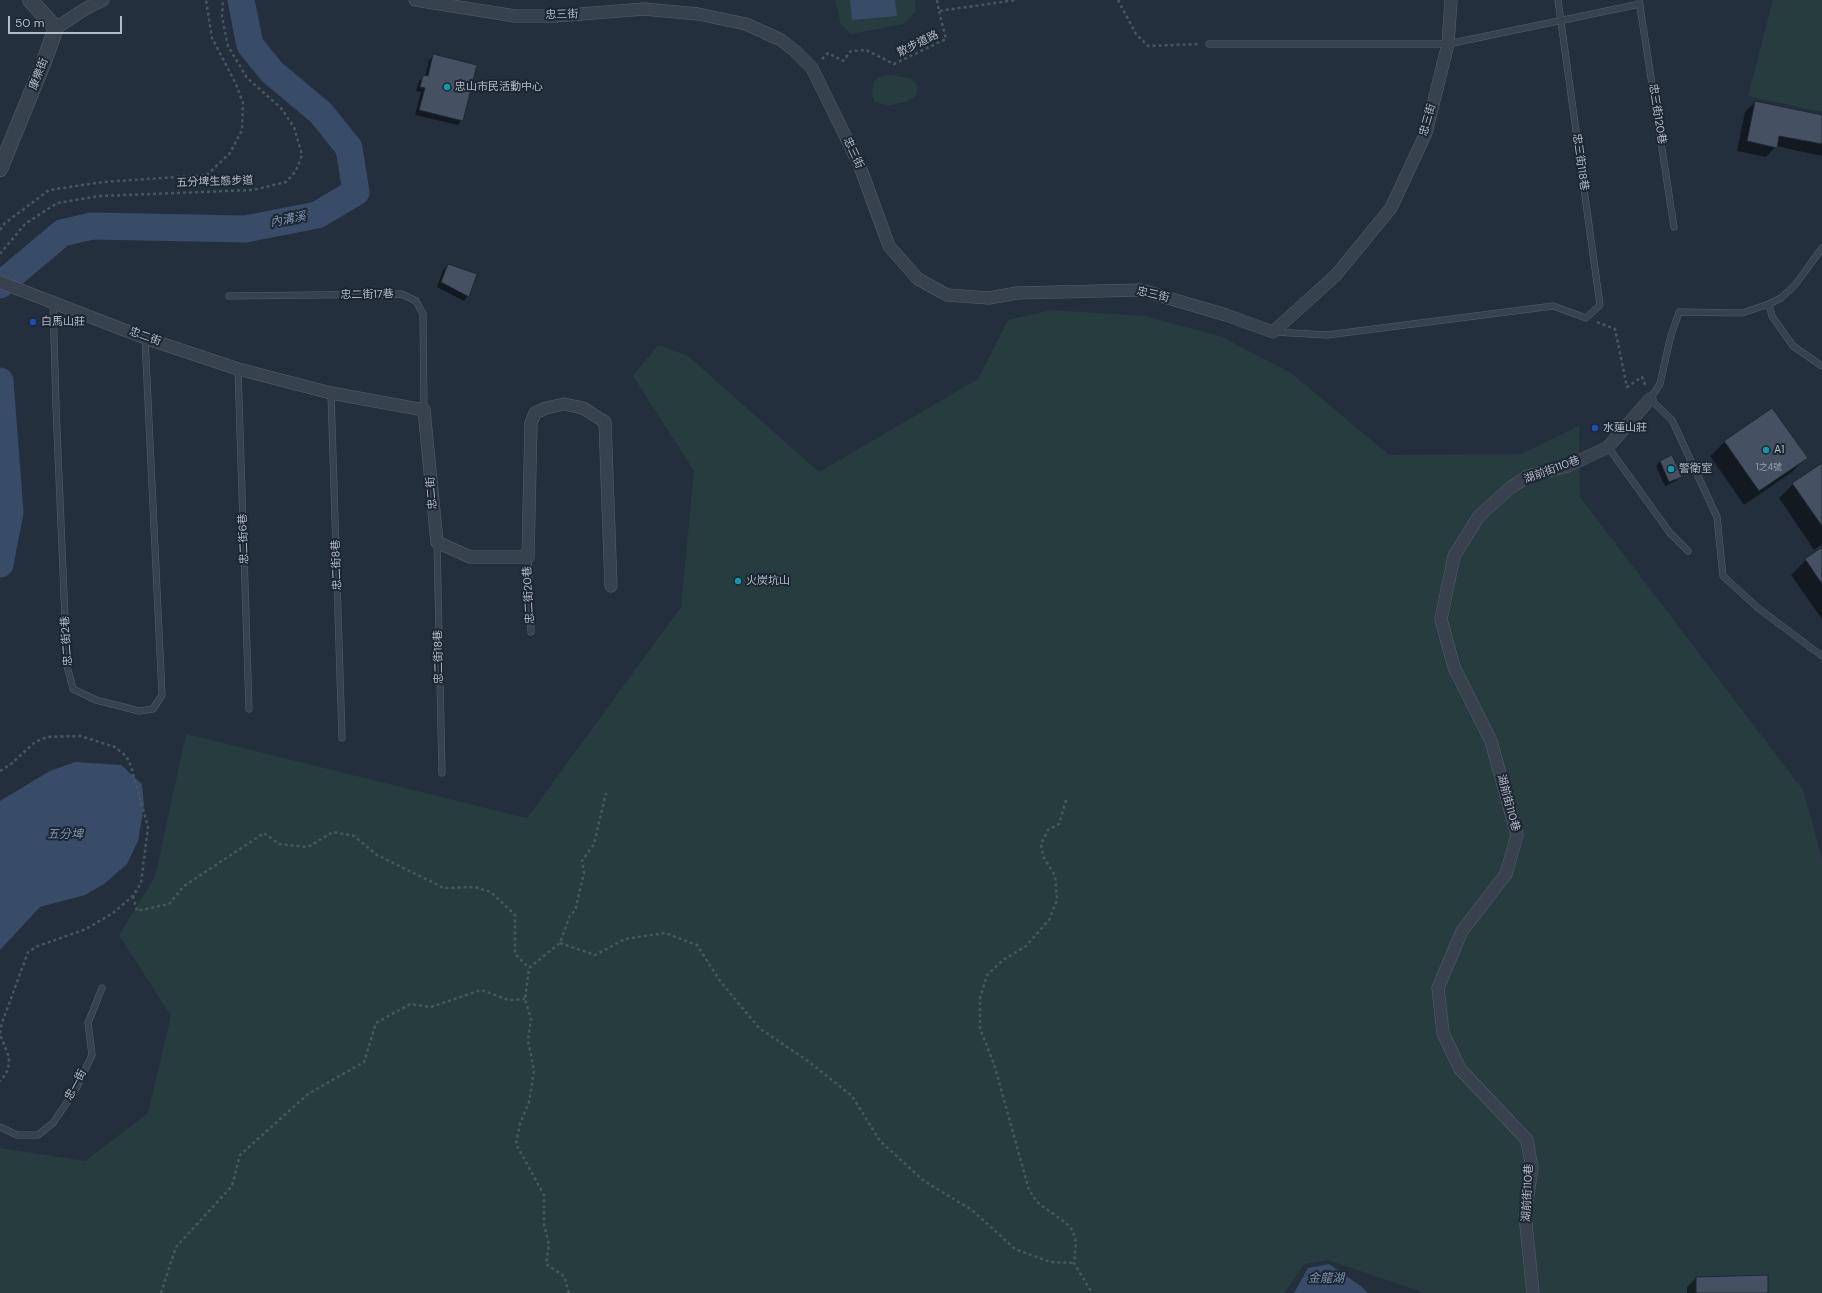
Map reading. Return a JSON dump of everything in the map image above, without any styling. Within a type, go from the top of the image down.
[{"type":"street","points":[[30,0],[56,28],[85,9],[103,0]]},
{"type":"street","name":"忠三街","points":[[415,0],[515,16],[556,16],[644,9],[698,14],[746,24],[781,40],[795,51],[812,68],[859,164],[889,246],[918,279],[946,295],[989,298],[1017,293],[1141,290],[1226,315],[1273,332],[1336,275],[1391,208],[1426,133],[1448,44],[1451,0]]},
{"type":"street","name":"康樂街","points":[[0,170],[56,28]]},
{"type":"street","name":"忠二街","points":[[0,282],[145,338],[238,369],[331,393],[424,410],[437,542]]},
{"type":"street","name":"湖前街110巷","points":[[1533,1293],[1525,1215],[1532,1168],[1527,1140],[1460,1069],[1443,1034],[1438,988],[1462,931],[1506,874],[1517,835],[1491,741],[1454,667],[1442,619],[1454,556],[1478,516],[1510,488],[1528,476],[1568,466],[1608,447],[1650,399]]},
{"type":"street","points":[[437,542],[470,557],[528,557],[531,423],[535,413],[546,408],[564,404],[583,408],[605,422],[611,586]]},
{"type":"lane","name":"忠三街118巷","points":[[1558,0],[1600,305],[1586,318]]},
{"type":"lane","points":[[1210,44],[1448,44],[1640,2]]},
{"type":"lane","name":"忠三街120巷","points":[[1640,2],[1674,227]]},
{"type":"lane","points":[[1822,248],[1795,285],[1781,298],[1769,304],[1742,313],[1679,312],[1670,339],[1660,384],[1650,399],[1672,420],[1717,517],[1723,576],[1758,608],[1822,656]]},
{"type":"lane","name":"忠二街17巷","points":[[229,296],[402,294],[416,301],[423,314],[424,410]]},
{"type":"lane","name":"忠二街2巷","points":[[53,302],[67,666],[73,689],[96,700],[139,711],[152,709],[162,695],[145,338]]},
{"type":"lane","points":[[1769,304],[1772,316],[1794,346],[1822,366]]},
{"type":"lane","name":"忠三街","points":[[1273,332],[1327,335],[1553,306],[1586,318]]},
{"type":"lane","name":"忠二街6巷","points":[[238,369],[249,709]]},
{"type":"lane","name":"忠二街8巷","points":[[331,393],[342,738]]},
{"type":"lane","points":[[1608,447],[1670,533],[1688,551]]},
{"type":"lane","name":"忠二街18巷","points":[[437,542],[442,772]]},
{"type":"lane","name":"忠二街20巷","points":[[528,557],[531,632]]},
{"type":"lane","name":"忠一街","points":[[0,1127],[17,1135],[38,1136],[53,1123],[76,1090],[92,1055],[88,1023],[102,988]]},
{"type":"path","name":"五分埤生態步道","points":[[0,230],[5,223],[49,190],[103,182],[207,175],[230,152],[242,130],[243,103],[236,84],[212,38],[206,0]]},
{"type":"path","name":"五分埤生態步道","points":[[0,254],[25,224],[56,203],[99,196],[253,190],[286,182],[296,171],[302,155],[294,127],[281,108],[247,78],[228,46],[222,17],[223,0]]},
{"type":"path","name":"散步道路","points":[[812,68],[828,53],[843,61],[851,51],[866,50],[894,64],[946,39],[937,0]]},
{"type":"path","points":[[939,11],[1016,0]]},
{"type":"path","points":[[1118,0],[1136,34],[1148,46],[1210,44]]},
{"type":"path","points":[[1586,318],[1615,329],[1627,387],[1642,377],[1650,399]]},
{"type":"path","points":[[0,771],[11,764],[35,742],[54,735],[80,736],[119,750],[126,756],[131,766],[148,827],[141,882],[134,896],[113,913],[86,929],[38,946],[28,952],[2,1023],[0,1034],[9,1057],[9,1064],[6,1074],[0,1081]]},
{"type":"path","points":[[570,1293],[564,1276],[546,1264],[549,1245],[544,1224],[544,1195],[516,1144],[520,1124],[529,1102],[534,1071],[528,1040],[531,1019],[525,999],[529,968],[560,943],[570,915],[575,911],[584,873],[582,861],[594,844],[606,793]]},
{"type":"path","points":[[1066,800],[1059,824],[1048,830],[1041,844],[1043,856],[1055,876],[1057,900],[1049,920],[1026,946],[1003,960],[987,975],[980,998],[980,1029],[994,1064],[1029,1190],[1037,1202],[1066,1223],[1072,1231],[1076,1243],[1074,1263],[1092,1293]]},
{"type":"path","points":[[134,896],[137,911],[169,904],[184,886],[264,833],[279,844],[308,847],[334,832],[347,834],[354,836],[377,855],[444,888],[475,886],[491,892],[515,915],[515,954],[529,968]]},
{"type":"path","points":[[560,943],[595,955],[625,939],[665,933],[697,945],[720,981],[759,1028],[808,1061],[852,1096],[880,1141],[924,1181],[972,1210],[1015,1249],[1050,1262],[1074,1263]]},
{"type":"path","points":[[161,1293],[176,1247],[232,1186],[240,1154],[308,1094],[364,1062],[376,1023],[410,1004],[431,1007],[481,990],[509,1000],[525,999]]},
{"type":"green space","points":[[835,0],[915,0],[916,11],[904,24],[851,34],[841,25]]},
{"type":"green space","points":[[1773,0],[1822,0],[1822,112],[1748,96]]},
{"type":"green space","points":[[891,75],[909,78],[915,82],[918,88],[915,96],[908,101],[888,106],[875,102],[872,95],[873,83],[879,77]]},
{"type":"green space","points":[[1050,310],[1145,316],[1222,337],[1291,373],[1389,455],[1521,454],[1579,426],[1580,497],[1803,790],[1822,858],[1822,1293],[1425,1293],[1328,1260],[1304,1264],[1285,1293],[0,1293],[0,1148],[85,1161],[148,1113],[171,1016],[119,935],[155,877],[186,734],[527,818],[681,607],[694,471],[633,376],[658,345],[688,356],[819,472],[978,379],[1008,320]]},
{"type":"water","points":[[850,0],[895,0],[897,16],[852,20]]},
{"type":"water","name":"五分埤","points":[[75,762],[121,765],[142,784],[144,805],[138,841],[127,864],[104,884],[85,895],[40,907],[0,950],[0,801],[50,771]]},
{"type":"water","name":"金龍湖","points":[[1329,1264],[1362,1287],[1368,1293],[1294,1293],[1308,1268]]},
{"type":"building","name":"忠山市民活動中心","points":[[433,54],[477,65],[463,121],[419,110],[425,88],[420,87],[423,75],[428,76]]},
{"type":"building","points":[[1755,101],[1822,115],[1822,144],[1779,136],[1777,148],[1747,141]]},
{"type":"building","points":[[448,264],[477,274],[469,297],[441,282]]},
{"type":"building","name":"A1","points":[[1772,408],[1808,458],[1759,491],[1724,441]]},
{"type":"building","name":"警衛室","points":[[1672,455],[1682,477],[1669,482],[1660,461]]},
{"type":"building","points":[[1822,463],[1822,526],[1792,483]]},
{"type":"building","points":[[1822,547],[1822,584],[1805,559]]},
{"type":"building","points":[[1768,1275],[1768,1293],[1696,1293],[1696,1277]]},
{"type":"waterway","name":"內溝溪","points":[[0,285],[62,233],[92,226],[245,229],[317,215],[356,192],[349,148],[321,113],[272,72],[250,45],[241,0]]},
{"type":"waterway","name":"內溝溪","points":[[0,381],[10,512],[0,564]]},
{"type":"place","name":"忠山市民活動中心","points":[[447,87]]},
{"type":"place","name":"白馬山莊","points":[[33,322]]},
{"type":"place","name":"水蓮山莊","points":[[1595,428]]},
{"type":"place","name":"A1","points":[[1766,450]]},
{"type":"place","name":"警衛室","points":[[1671,469]]},
{"type":"place","name":"火炭坑山","points":[[738,581]]}]
